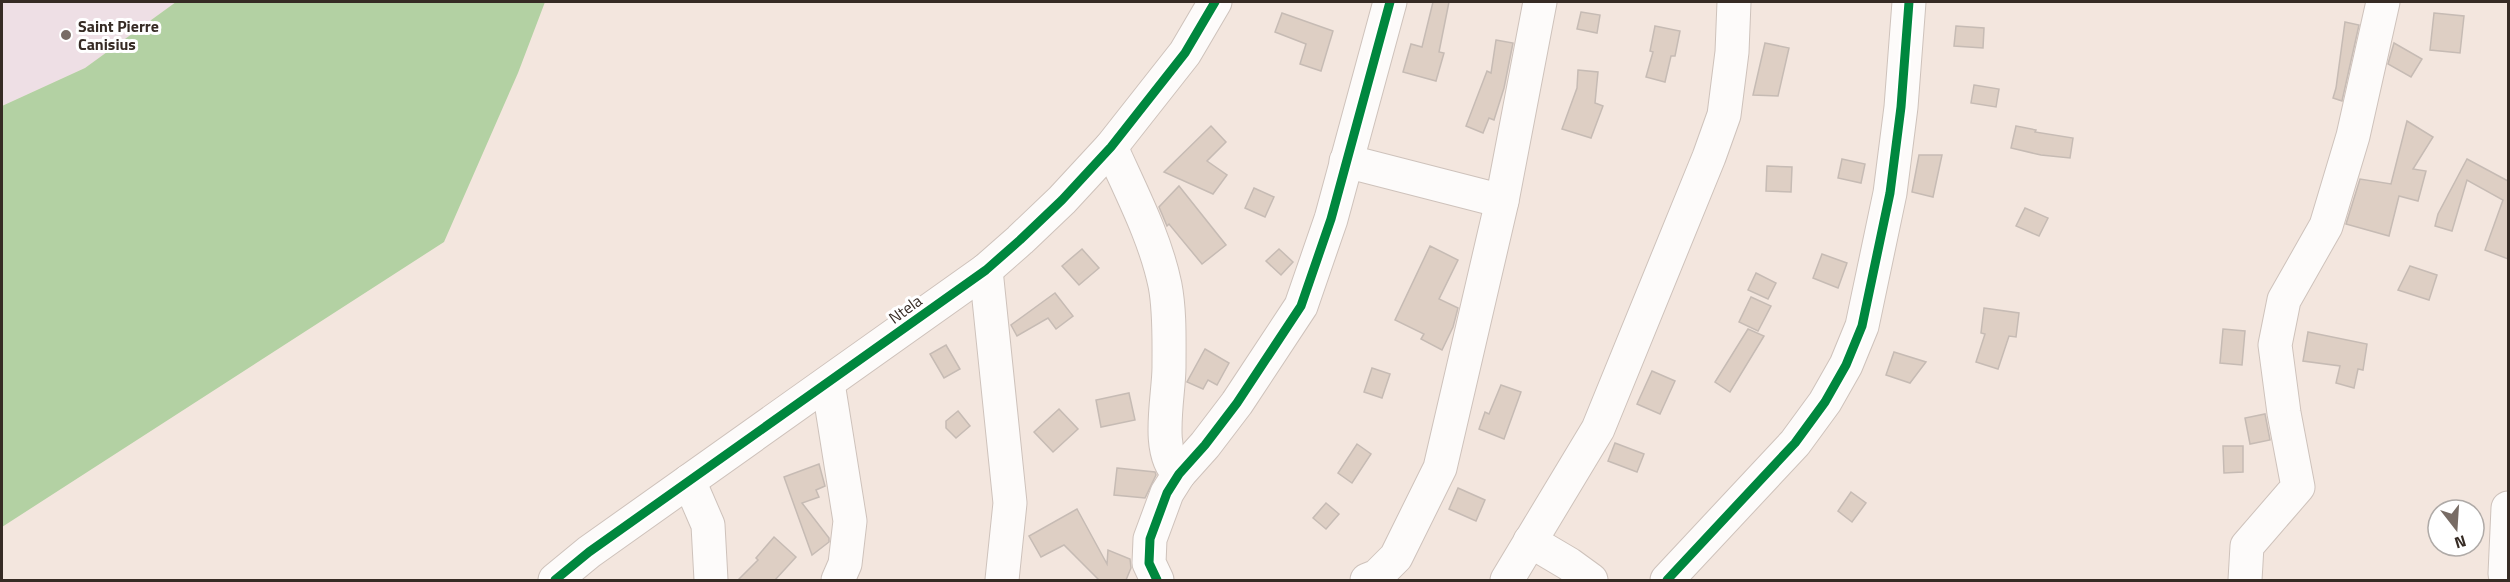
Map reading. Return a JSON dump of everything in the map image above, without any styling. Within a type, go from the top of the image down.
[{"type":"street","name":"Ntela","points":[[555,580],[589,552],[986,270],[1054,208],[1111,147],[1185,53],[1215,2]]},
{"type":"street","points":[[1157,580],[1149,563],[1150,539],[1167,493],[1179,474],[1238,403],[1301,306],[1321,249],[1390,2]]},
{"type":"street","points":[[1367,580],[1377,576],[1396,557],[1440,468],[1502,201],[1540,2]]},
{"type":"street","points":[[1507,580],[1599,429],[1709,157],[1724,115],[1732,52],[1734,2]]},
{"type":"street","points":[[1667,580],[1795,442],[1825,402],[1850,356],[1862,326],[1890,193],[1901,107],[1910,2]]},
{"type":"street","points":[[2245,580],[2247,546],[2298,487],[2284,413],[2275,345],[2284,300],[2326,226],[2353,136],[2383,2]]},
{"type":"street","points":[[1111,147],[1152,241],[1165,286],[1169,370],[1165,418],[1167,444],[1173,469],[1179,474]]},
{"type":"street","points":[[1346,161],[1502,201]]},
{"type":"street","points":[[986,270],[1010,503],[1002,580]]},
{"type":"street","points":[[828,383],[850,521],[845,564],[838,580]]},
{"type":"street","points":[[689,481],[708,525],[711,580]]},
{"type":"street","points":[[2508,508],[2505,574],[2508,578]]},
{"type":"street","points":[[1530,541],[1591,580]]},
{"type":"shaded area","name":"Saint Pierre Canisius","points":[[2,2],[176,2],[85,68],[2,106]]},
{"type":"green space","points":[[176,2],[545,2],[518,73],[444,242],[2,527],[2,106],[85,68]]},
{"type":"building","points":[[1433,2],[1449,2],[1439,52],[1444,53],[1436,81],[1403,72],[1411,44],[1422,47]]},
{"type":"building","points":[[1581,12],[1600,15],[1597,33],[1577,29]]},
{"type":"building","points":[[1282,13],[1333,31],[1321,71],[1300,64],[1306,44],[1275,32]]},
{"type":"building","points":[[2434,13],[2464,16],[2460,53],[2430,50]]},
{"type":"building","points":[[2345,22],[2359,25],[2342,101],[2333,98]]},
{"type":"building","points":[[1655,26],[1680,31],[1675,56],[1671,56],[1665,82],[1646,77],[1653,52],[1650,51]]},
{"type":"building","points":[[1956,26],[1984,28],[1983,48],[1954,46]]},
{"type":"building","points":[[1496,40],[1513,43],[1504,88],[1494,120],[1489,118],[1483,133],[1466,126],[1487,71],[1491,73]]},
{"type":"building","points":[[1765,43],[1789,48],[1778,96],[1753,95]]},
{"type":"building","points":[[2394,43],[2422,59],[2411,77],[2388,64]]},
{"type":"building","points":[[1578,70],[1598,72],[1595,103],[1603,106],[1591,138],[1562,129],[1577,88]]},
{"type":"building","points":[[1974,85],[1999,89],[1996,107],[1971,103]]},
{"type":"building","points":[[2407,121],[2433,137],[2413,169],[2426,171],[2418,201],[2399,196],[2389,236],[2346,224],[2360,179],[2391,184]]},
{"type":"building","points":[[1211,126],[1226,142],[1207,161],[1227,175],[1213,194],[1164,172]]},
{"type":"building","points":[[2016,126],[2036,130],[2035,132],[2073,138],[2070,158],[2041,155],[2011,148]]},
{"type":"building","points":[[1919,155],[1942,155],[1933,197],[1912,192]]},
{"type":"building","points":[[1842,159],[1865,164],[1861,183],[1838,178]]},
{"type":"building","points":[[2467,159],[2508,181],[2508,259],[2485,250],[2503,200],[2467,180],[2452,231],[2435,226],[2438,214]]},
{"type":"building","points":[[1767,166],[1792,167],[1791,192],[1766,191]]},
{"type":"building","points":[[1179,186],[1226,245],[1202,264],[1169,224],[1167,226],[1159,207]]},
{"type":"building","points":[[1254,188],[1274,197],[1265,217],[1245,208]]},
{"type":"building","points":[[2025,208],[2048,218],[2039,236],[2016,226]]},
{"type":"building","points":[[1430,246],[1458,260],[1439,299],[1458,308],[1453,327],[1442,350],[1421,339],[1424,334],[1395,320]]},
{"type":"building","points":[[1082,249],[1099,268],[1079,285],[1062,266]]},
{"type":"building","points":[[1279,249],[1293,262],[1281,275],[1266,261]]},
{"type":"building","points":[[1822,254],[1847,263],[1838,288],[1813,278]]},
{"type":"building","points":[[2410,266],[2437,275],[2429,300],[2398,290]]},
{"type":"building","points":[[1756,273],[1776,283],[1768,299],[1748,290]]},
{"type":"building","points":[[1055,293],[1073,316],[1056,329],[1048,318],[1017,336],[1011,325]]},
{"type":"building","points":[[1751,297],[1771,306],[1758,331],[1739,322]]},
{"type":"building","points":[[1984,308],[2019,313],[2016,337],[2009,336],[1998,369],[1976,362],[1985,334],[1981,333]]},
{"type":"building","points":[[1748,329],[1764,336],[1730,392],[1715,382]]},
{"type":"building","points":[[2223,329],[2245,331],[2242,365],[2220,363]]},
{"type":"building","points":[[2308,332],[2367,344],[2363,370],[2358,369],[2354,388],[2336,383],[2340,366],[2303,361]]},
{"type":"building","points":[[946,345],[960,369],[944,378],[930,354]]},
{"type":"building","points":[[1205,349],[1229,363],[1217,385],[1208,380],[1203,389],[1187,382]]},
{"type":"building","points":[[1894,352],[1926,362],[1910,383],[1886,375]]},
{"type":"building","points":[[1372,368],[1390,374],[1382,398],[1364,392]]},
{"type":"building","points":[[1652,371],[1675,381],[1660,414],[1637,404]]},
{"type":"building","points":[[1501,385],[1521,392],[1504,439],[1479,429],[1485,412],[1489,414]]},
{"type":"building","points":[[1129,393],[1135,420],[1101,427],[1096,400]]},
{"type":"building","points":[[1059,409],[1078,429],[1053,452],[1034,432]]},
{"type":"building","points":[[958,411],[970,426],[956,438],[946,428],[946,421]]},
{"type":"building","points":[[2265,414],[2270,440],[2250,444],[2245,418]]},
{"type":"building","points":[[1615,443],[1644,454],[1637,472],[1608,461]]},
{"type":"building","points":[[1357,444],[1371,454],[1352,483],[1338,473]]},
{"type":"building","points":[[2223,446],[2243,446],[2243,472],[2224,473]]},
{"type":"building","points":[[819,464],[825,486],[816,490],[819,497],[802,503],[829,538],[829,542],[812,555],[784,477]]},
{"type":"building","points":[[1117,468],[1155,472],[1156,475],[1145,498],[1114,495]]},
{"type":"building","points":[[1458,488],[1485,500],[1476,521],[1449,509]]},
{"type":"building","points":[[1851,492],[1866,503],[1852,522],[1838,511]]},
{"type":"building","points":[[1326,503],[1339,514],[1326,529],[1313,518]]},
{"type":"building","points":[[1077,509],[1107,564],[1108,550],[1130,559],[1131,568],[1126,580],[1099,580],[1064,545],[1041,557],[1029,536]]},
{"type":"building","points":[[774,537],[796,557],[775,580],[738,580],[758,560],[756,558]]},
{"type":"cycle path","points":[[555,580],[589,552],[986,270],[1062,200],[1111,147],[1185,53],[1215,2]]},
{"type":"cycle path","points":[[1157,580],[1149,563],[1150,539],[1167,493],[1179,474],[1237,403],[1301,306],[1331,219],[1390,2]]},
{"type":"cycle path","points":[[1667,580],[1795,443],[1825,402],[1846,365],[1862,326],[1890,193],[1901,107],[1909,2]]},
{"type":"place","name":"Saint Pierre Canisius","points":[[66,35]]}]
